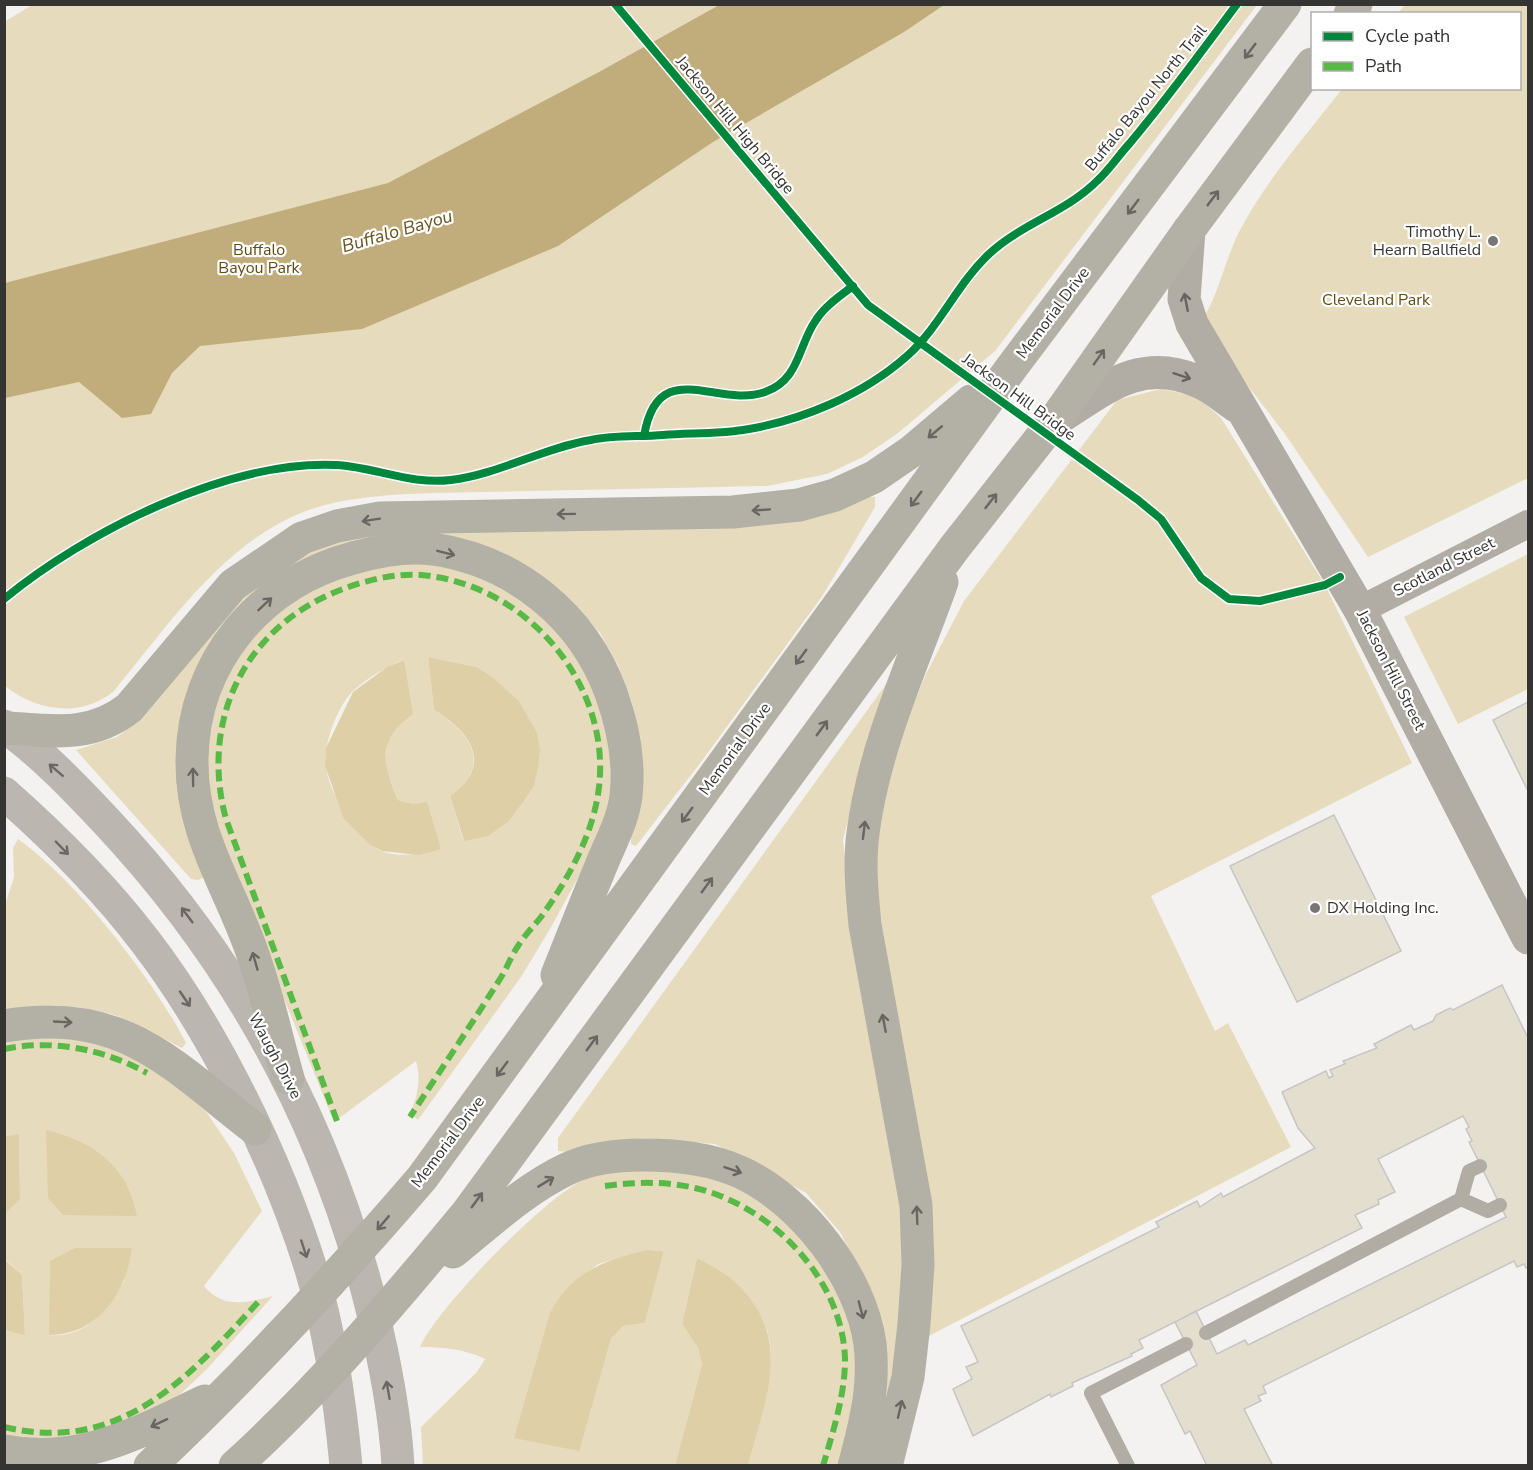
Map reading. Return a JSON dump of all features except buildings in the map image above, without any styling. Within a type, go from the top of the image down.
[{"type":"main road","name":"Memorial Drive","points":[[150,1466],[231,1389],[358,1253],[422,1178],[1012,367],[1285,4]]},
{"type":"main road","points":[[248,1466],[400,1294],[467,1213],[955,547],[1053,421],[1189,230],[1311,65]]},
{"type":"main road","points":[[6,727],[67,732],[112,722],[129,708],[233,585],[302,538],[337,525],[380,518],[733,512],[799,505],[835,495],[874,477],[912,451],[1012,367]]},
{"type":"main road","points":[[886,1466],[908,1377],[918,1265],[916,1205],[865,925],[861,878],[863,834],[870,788],[884,743],[955,547]]},
{"type":"main road","points":[[288,1078],[252,952],[204,838],[193,800],[192,756],[198,713],[214,666],[243,623],[282,588],[326,565],[379,551],[431,549],[478,561],[514,576],[541,595],[578,631],[604,673],[619,716],[627,757],[626,796],[618,827],[537,1022]]},
{"type":"main road","name":"Waugh Drive","points":[[6,727],[69,782],[134,851],[186,913],[232,978],[288,1078],[321,1147],[359,1257],[379,1335],[397,1456]]},
{"type":"main road","points":[[4,793],[97,883],[146,942],[197,1018],[232,1079],[284,1194],[311,1271],[341,1415],[346,1466]]},
{"type":"main road","points":[[4,1026],[34,1021],[75,1023],[117,1031],[158,1053],[255,1129]]},
{"type":"main road","points":[[400,1294],[526,1194],[568,1168],[618,1155],[682,1155],[741,1172],[794,1207],[834,1254],[858,1298],[870,1344],[871,1387],[865,1426],[854,1466]]},
{"type":"main road","points":[[4,1451],[22,1455],[66,1455],[114,1444],[231,1389]]},
{"type":"main road","points":[[235,1466],[289,1417]]},
{"type":"street","name":"Jackson Hill Street","points":[[1189,230],[1184,298],[1192,324],[1360,610],[1528,938]]},
{"type":"street","name":"Jackson Hill Street","points":[[1053,421],[1127,376],[1158,370],[1199,381],[1240,409]]},
{"type":"street","name":"Scotland Street","points":[[1360,610],[1528,524]]},
{"type":"lane","points":[[1206,1333],[1461,1199],[1469,1172],[1480,1166]]},
{"type":"lane","points":[[1461,1199],[1488,1211],[1500,1205]]},
{"type":"lane","points":[[1128,1466],[1091,1393],[1186,1344]]},
{"type":"green space","name":"Buffalo Bayou Park","points":[[32,5],[1257,5],[995,351],[898,433],[863,457],[827,474],[767,486],[420,493],[333,503],[298,514],[265,532],[236,553],[183,606],[113,692],[87,706],[58,708],[30,701],[5,686],[4,22]]},
{"type":"green space","name":"Cleveland Park","points":[[1405,5],[1528,5],[1528,478],[1368,557],[1285,434],[1215,343],[1203,319],[1214,297],[1235,241],[1251,211],[1288,157],[1341,90],[1521,90],[1521,12],[1399,12]]},
{"type":"green space","points":[[1161,389],[1196,396],[1221,418],[1325,585],[1412,763],[1151,896],[1215,1031],[1228,1023],[1291,1147],[929,1336],[871,869],[879,803],[897,745],[926,674],[964,601],[1117,400]]},
{"type":"green space","points":[[875,497],[875,507],[823,595],[701,762],[636,846],[631,844],[631,838],[639,738],[633,705],[618,665],[600,633],[575,605],[371,539],[211,650],[205,877],[198,880],[191,879],[76,750],[117,737],[139,720],[255,588],[306,555],[349,535]]},
{"type":"green space","points":[[1528,554],[1528,689],[1458,724],[1404,617]]},
{"type":"green space","points":[[419,563],[449,566],[517,592],[579,650],[606,712],[613,782],[605,823],[596,845],[521,977],[418,1120],[410,1113],[418,1087],[416,1061],[334,1122],[209,813],[203,767],[210,720],[224,680],[253,637],[296,596],[355,569]],"holes":[[[428,657],[477,667],[491,676],[533,788],[505,824],[497,830],[476,838],[463,840],[450,796],[471,773],[474,761],[472,750],[467,739],[458,729],[434,710]],[[403,660],[397,725],[387,742],[387,773],[398,800],[414,804],[441,848],[405,855],[379,850],[365,839],[334,793],[326,767],[332,726],[347,698],[370,677]]]},
{"type":"green space","points":[[897,669],[870,735],[843,840],[860,986],[900,1184],[902,1282],[899,1336],[881,1429],[864,1279],[840,1232],[806,1193],[715,1144],[642,1138],[600,1145],[575,1153],[558,1151],[558,1138]]},
{"type":"green space","points":[[18,839],[64,879],[112,933],[172,1018],[186,1043],[182,1048],[128,1020],[106,1013],[62,1006],[33,1006],[5,1010],[5,905],[14,877],[13,848]]},
{"type":"green space","points":[[59,1032],[128,1050],[197,1098],[234,1153],[262,1211],[204,1286],[211,1293],[227,1301],[245,1302],[273,1296],[206,1370],[176,1398],[86,1438],[5,1440],[5,1330],[25,1334],[22,1275],[5,1259],[5,1214],[20,1198],[19,1135],[5,1136],[5,1037]],"holes":[[[125,1279],[104,1311],[85,1327],[62,1335],[49,1335]]]},
{"type":"green space","points":[[694,1169],[768,1203],[825,1263],[853,1330],[856,1367],[850,1420],[837,1465],[748,1465],[765,1400],[770,1373],[771,1348],[765,1325],[752,1302],[730,1280],[697,1258],[682,1324],[698,1348],[702,1364],[675,1465],[423,1466],[421,1427],[477,1372],[485,1359],[453,1349],[420,1347],[430,1329],[469,1281],[545,1207],[585,1179],[624,1170]],"holes":[[[647,1250],[664,1251],[645,1323],[623,1326],[611,1339],[578,1451],[570,1288],[598,1264]]]},
{"type":"shaded area","points":[[428,657],[477,667],[491,676],[519,701],[537,733],[540,750],[533,788],[508,822],[488,836],[464,841],[450,796],[471,773],[474,761],[472,750],[458,728],[434,710]]},
{"type":"shaded area","points":[[404,660],[413,714],[393,733],[388,743],[386,764],[398,800],[414,804],[427,802],[441,849],[419,855],[382,851],[370,845],[344,819],[325,766],[326,748],[353,692],[387,667]]},
{"type":"shaded area","points":[[46,1130],[79,1141],[106,1158],[126,1183],[137,1216],[63,1215],[48,1198]]},
{"type":"shaded area","points":[[19,1134],[20,1199],[5,1214],[5,1136]]},
{"type":"shaded area","points":[[75,1248],[132,1248],[123,1281],[107,1308],[82,1328],[49,1335],[50,1261]]},
{"type":"shaded area","points":[[647,1250],[664,1251],[645,1323],[623,1326],[611,1339],[579,1451],[514,1438],[550,1313],[558,1299],[568,1287],[591,1270],[617,1258]]},
{"type":"shaded area","points":[[697,1258],[736,1283],[754,1304],[765,1326],[770,1348],[770,1370],[762,1417],[748,1465],[675,1465],[702,1364],[698,1348],[682,1324]]},
{"type":"shaded area","points":[[4,1259],[22,1275],[25,1335],[5,1330]]},
{"type":"water","name":"Buffalo Bayou","points":[[721,4],[944,5],[904,32],[713,142],[558,246],[362,329],[200,346],[172,373],[151,414],[122,418],[79,382],[5,398],[5,283],[388,183],[599,72]]},
{"type":"marked path","points":[[337,1121],[226,819],[219,782],[219,746],[226,712],[238,680],[256,651],[280,626],[309,605],[343,589],[382,578],[421,575],[462,583],[499,600],[533,624],[560,654],[582,689],[595,727],[600,767],[591,823],[566,879],[550,905],[520,942],[500,979],[410,1117]]},
{"type":"marked path","points":[[4,1049],[41,1045],[77,1048],[113,1058],[147,1073]]},
{"type":"marked path","points":[[605,1186],[639,1183],[673,1184],[723,1197],[750,1211],[775,1228],[816,1274],[831,1301],[841,1329],[845,1359],[841,1400],[823,1466]]},
{"type":"marked path","points":[[4,1427],[46,1433],[83,1430],[118,1419],[149,1403],[179,1381],[207,1356],[260,1300]]},
{"type":"cycle path","name":"Jackson Hill High Bridge","points":[[615,4],[868,305],[1138,500],[1161,519],[1201,578],[1229,599],[1260,601],[1325,585],[1340,577]]},
{"type":"cycle path","name":"Buffalo Bayou North Trail","points":[[4,599],[75,549],[116,526],[160,505],[250,474],[294,467],[336,465],[422,480],[451,480],[469,477],[556,449],[600,438],[713,433],[765,426],[809,413],[851,394],[890,370],[919,345],[967,279],[989,254],[1015,234],[1072,201],[1101,177],[1158,109],[1237,4]]},
{"type":"cycle path","points":[[644,436],[651,411],[662,397],[676,391],[692,390],[747,395],[765,392],[777,386],[792,371],[810,330],[820,315],[853,286]]},
{"type":"place","name":"Timothy L. Hearn Ballfield","points":[[1493,241]]},
{"type":"place","name":"DX Holding Inc.","points":[[1315,908]]}]
